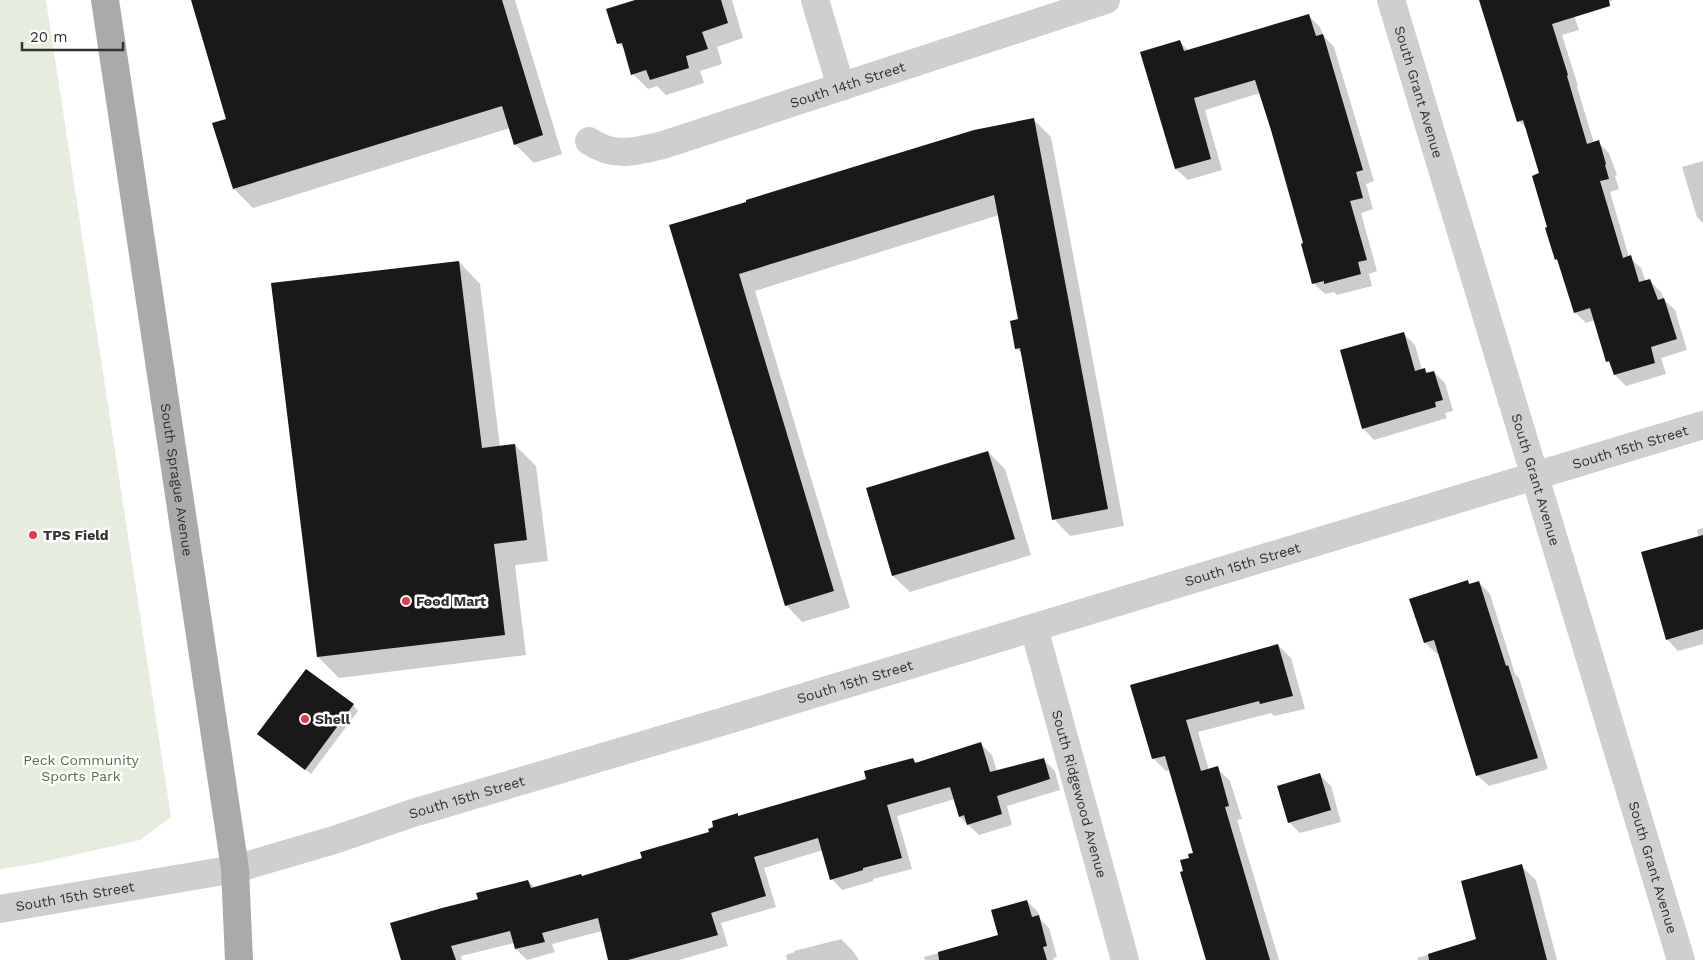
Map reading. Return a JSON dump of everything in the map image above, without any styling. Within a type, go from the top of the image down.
[{"type":"main road","name":"South Sprague Avenue","points":[[105,0],[236,869],[239,960]]},
{"type":"street","points":[[815,0],[841,87]]},
{"type":"street","name":"South 14th Street","points":[[590,141],[600,148],[611,152],[645,150],[1106,0]]},
{"type":"street","name":"South Grant Avenue","points":[[1391,0],[1681,960]]},
{"type":"street","name":"South 15th Street","points":[[0,909],[236,869],[334,840],[413,813],[1034,628],[1703,425]]},
{"type":"street","name":"South Ridgewood Avenue","points":[[1034,628],[1125,960]]},
{"type":"green space","name":"Peck Community Sports Park","points":[[0,0],[46,0],[171,817],[140,840],[33,864],[0,869]]},
{"type":"building","points":[[191,0],[502,0],[543,135],[514,145],[502,106],[233,189],[212,123],[226,119]]},
{"type":"building","points":[[635,0],[721,0],[728,23],[702,32],[708,49],[686,56],[689,68],[650,80],[646,70],[631,75],[622,43],[617,44],[606,9]]},
{"type":"building","points":[[1479,0],[1609,0],[1610,6],[1552,24],[1587,144],[1599,140],[1609,179],[1600,181],[1623,258],[1631,255],[1639,282],[1650,279],[1658,300],[1664,298],[1677,339],[1651,347],[1655,363],[1614,375],[1609,361],[1606,362],[1590,308],[1574,313],[1545,228],[1547,227],[1532,176],[1539,173],[1523,120],[1517,122]]},
{"type":"building","points":[[1309,14],[1316,36],[1323,34],[1363,170],[1356,172],[1363,198],[1350,201],[1367,260],[1358,262],[1361,274],[1324,284],[1324,281],[1312,284],[1301,244],[1303,243],[1255,80],[1194,98],[1211,159],[1175,169],[1140,52],[1180,40],[1184,51]]},
{"type":"building","points":[[1034,118],[1108,509],[1052,520],[1020,348],[1015,349],[1010,321],[1018,319],[994,195],[739,274],[834,591],[785,606],[669,225],[974,130]]},
{"type":"building","points":[[459,261],[482,448],[515,444],[527,540],[494,544],[505,635],[317,657],[271,283]]},
{"type":"building","points":[[1404,332],[1415,371],[1425,368],[1426,373],[1434,371],[1443,400],[1435,402],[1436,407],[1362,429],[1340,350]]},
{"type":"building","points":[[988,451],[1015,539],[892,576],[866,488]]},
{"type":"building","points":[[1703,535],[1703,629],[1666,640],[1641,552]]},
{"type":"building","points":[[1468,580],[1469,584],[1479,581],[1538,758],[1476,776],[1434,640],[1424,643],[1409,599]]},
{"type":"building","points":[[1278,644],[1293,696],[1260,704],[1259,701],[1186,720],[1201,771],[1218,766],[1229,806],[1225,807],[1270,960],[1206,960],[1180,872],[1183,871],[1180,860],[1189,858],[1188,854],[1193,853],[1165,756],[1152,759],[1130,685]]},
{"type":"building","name":"Shell","points":[[306,669],[354,704],[305,770],[257,734]]},
{"type":"building","points":[[981,742],[990,772],[1044,758],[1050,779],[997,796],[1002,814],[967,825],[964,815],[959,817],[950,787],[887,805],[902,858],[863,868],[863,870],[830,880],[818,838],[754,857],[766,896],[711,913],[718,935],[628,960],[608,960],[598,918],[542,933],[545,942],[515,949],[510,931],[451,946],[456,960],[401,960],[390,923],[478,899],[476,893],[528,880],[531,888],[581,874],[582,876],[642,858],[640,852],[709,832],[708,829],[713,827],[712,821],[738,813],[738,816],[866,779],[864,771],[913,758],[915,763]]},
{"type":"building","points":[[1320,773],[1331,810],[1288,823],[1277,786]]},
{"type":"building","points":[[1522,864],[1547,960],[1429,960],[1428,954],[1476,939],[1461,881]]},
{"type":"building","points":[[1027,900],[1032,917],[1039,915],[1047,946],[1043,947],[1047,960],[939,960],[938,952],[998,935],[991,910]]},
{"type":"place","name":"TPS Field","points":[[33,535]]},
{"type":"place","name":"Food Mart","points":[[406,601]]},
{"type":"place","name":"Shell","points":[[305,719]]}]
